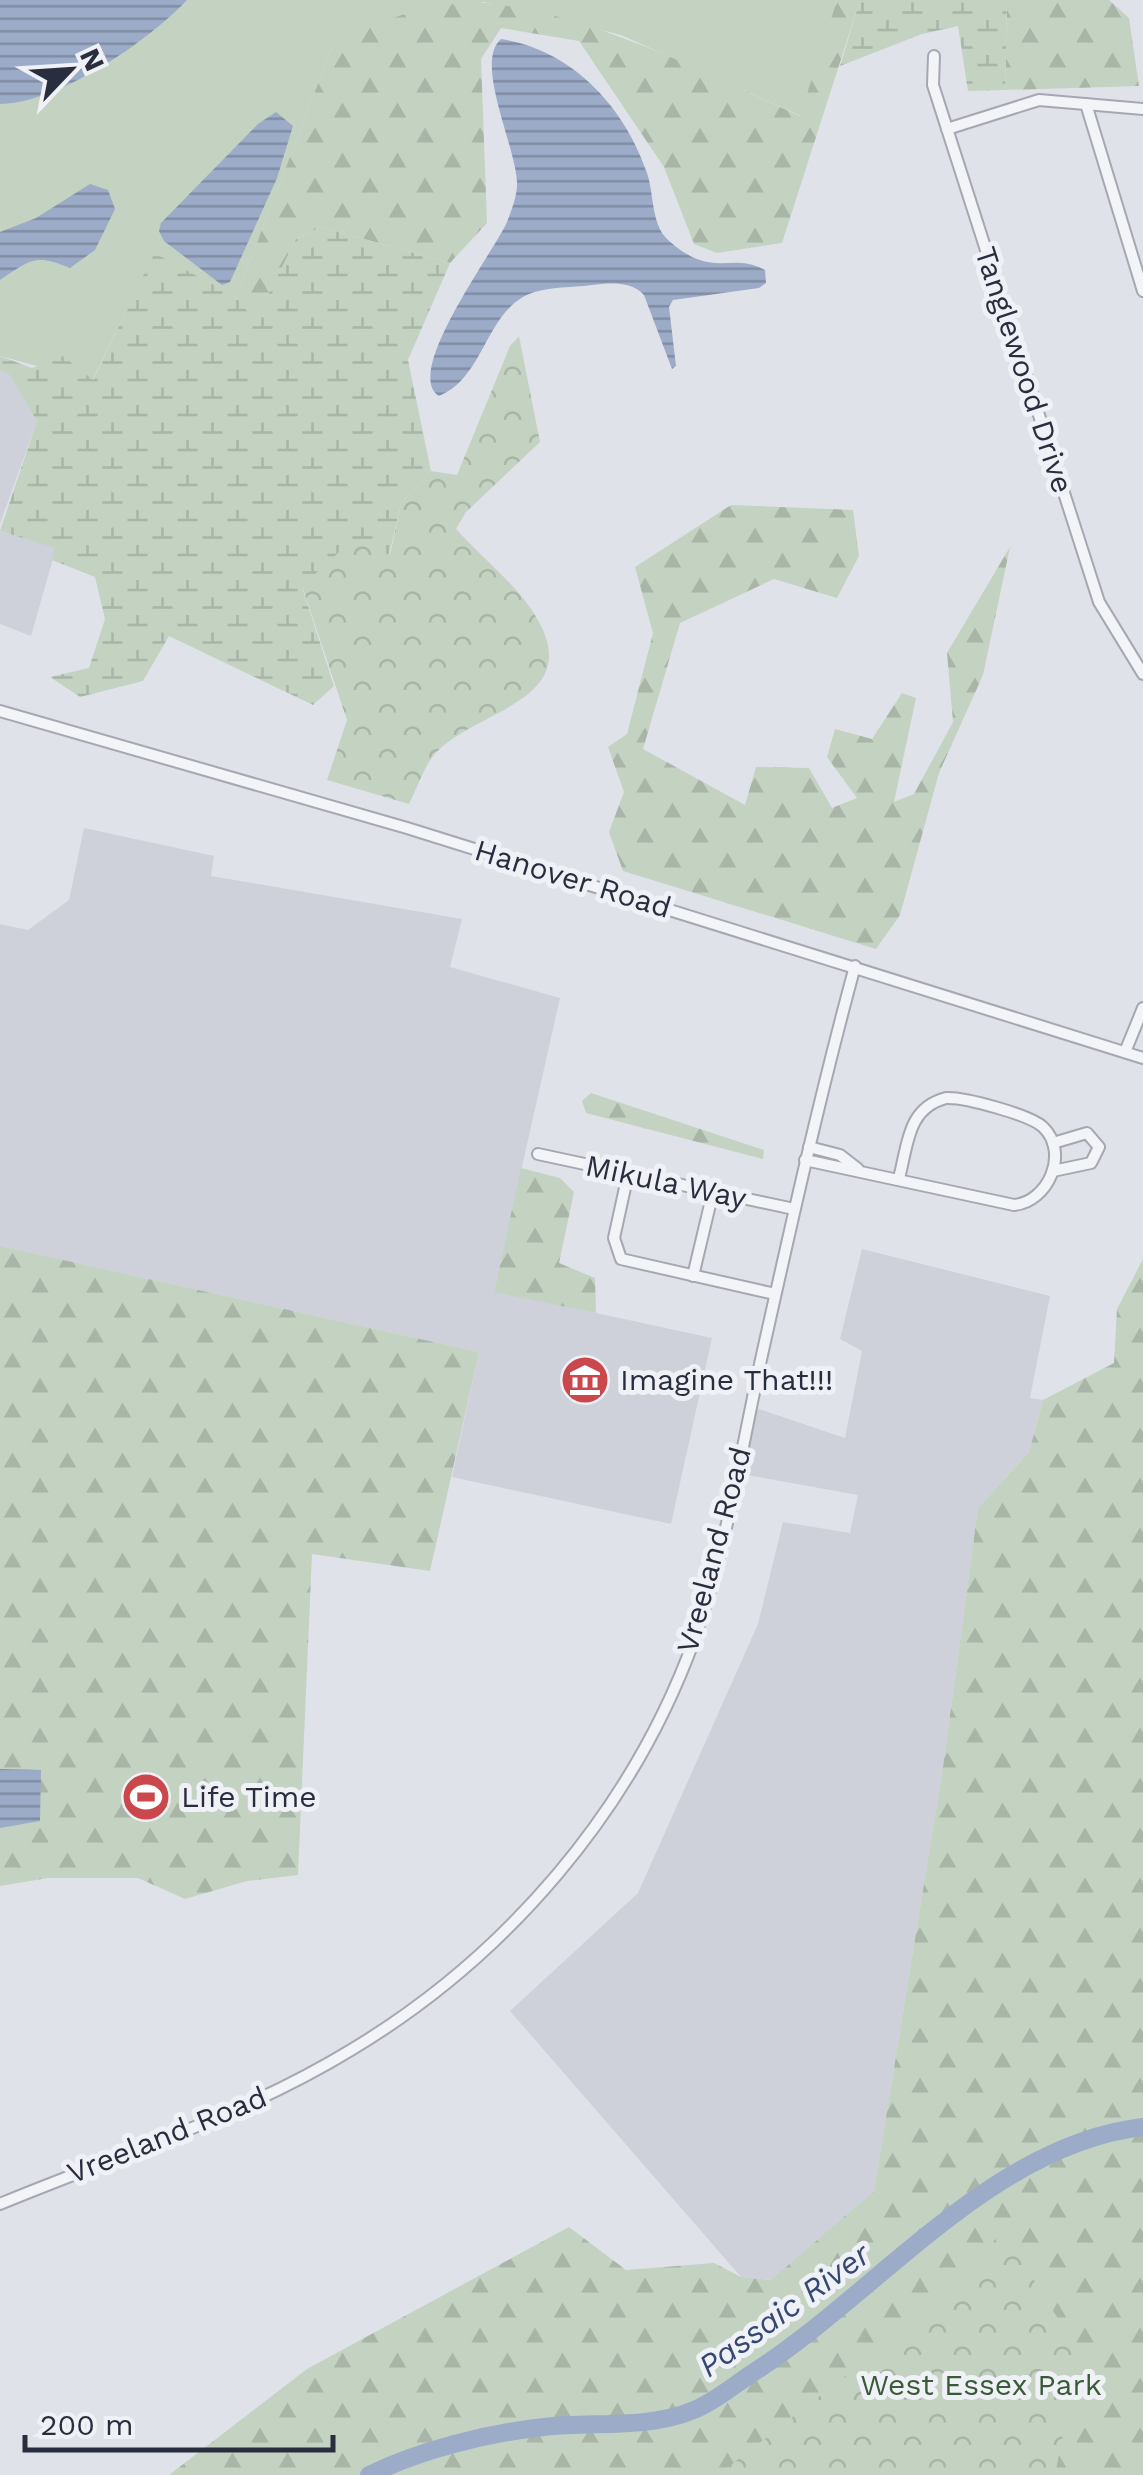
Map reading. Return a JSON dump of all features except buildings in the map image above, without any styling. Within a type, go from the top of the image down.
[{"type":"street","name":"Tanglewood Drive","points":[[934,56],[933,85],[1099,602],[1143,674]]},
{"type":"street","points":[[947,129],[1025,102],[1143,108]]},
{"type":"street","points":[[1086,104],[1143,291]]},
{"type":"street","name":"Hanover Road","points":[[0,711],[407,828],[1143,1058]]},
{"type":"street","name":"Vreeland Road","points":[[0,2204],[274,2090],[349,2052],[463,1970],[562,1871],[636,1761],[694,1640],[716,1564],[794,1209],[854,966]]},
{"type":"street","points":[[1125,1052],[1143,1008]]},
{"type":"street","points":[[806,1160],[1014,1205],[1040,1195],[1053,1171],[1053,1143],[1043,1127],[1030,1120],[946,1098],[925,1108],[912,1122],[899,1178]]},
{"type":"street","points":[[1053,1143],[1087,1134],[1099,1147],[1090,1163],[1053,1171]]},
{"type":"street","points":[[809,1147],[840,1155],[859,1170]]},
{"type":"street","name":"Mikula Way","points":[[538,1154],[794,1209]]},
{"type":"street","points":[[628,1174],[614,1238],[616,1253],[628,1262],[776,1294]]},
{"type":"street","points":[[693,1276],[713,1192]]},
{"type":"shaded area","points":[[0,370],[10,374],[37,421],[0,524]]},
{"type":"shaded area","points":[[0,531],[56,548],[31,636],[0,624]]},
{"type":"shaded area","points":[[84,828],[214,856],[211,876],[462,919],[450,967],[560,998],[494,1291],[712,1338],[671,1524],[452,1477],[479,1352],[0,1246],[0,924],[28,930],[69,900]]},
{"type":"shaded area","points":[[862,1249],[1050,1296],[1030,1398],[1043,1400],[1029,1452],[978,1508],[943,1767],[874,2191],[772,2280],[741,2277],[510,2011],[638,1893],[758,1624],[783,1522],[850,1533],[858,1495],[736,1473],[753,1407],[845,1438],[862,1351],[840,1339]]},
{"type":"green space","points":[[0,0],[837,0],[801,116],[621,35],[484,2],[334,42],[236,297],[154,254],[92,381],[0,356]]},
{"type":"green space","points":[[837,0],[860,0],[782,243],[717,253],[694,244],[664,167],[579,41],[501,28],[481,59],[487,223],[450,263],[321,227],[296,239],[255,322],[236,297],[334,42],[427,8],[486,3],[526,9],[647,47],[800,116]]},
{"type":"green space","points":[[860,0],[1007,0],[1005,90],[968,91],[958,26],[922,34],[840,66]]},
{"type":"green space","points":[[1007,0],[1109,0],[1129,18],[1139,86],[1005,90]]},
{"type":"green space","points":[[321,227],[450,263],[408,360],[431,471],[401,503],[389,555],[302,587],[334,686],[313,705],[169,636],[143,681],[80,697],[50,677],[89,668],[105,619],[95,577],[52,560],[55,548],[0,531],[37,421],[10,375],[0,370],[0,356],[32,368],[63,356],[93,380],[154,253],[236,297],[255,321],[296,239]]},
{"type":"green space","points":[[519,336],[540,442],[466,512],[456,529],[531,609],[549,649],[546,671],[535,688],[451,740],[434,755],[409,804],[327,780],[347,720],[302,586],[352,540],[390,555],[401,503],[431,471],[457,475],[510,346]]},
{"type":"green space","points":[[731,505],[853,510],[859,556],[837,598],[774,579],[680,623],[643,749],[745,805],[756,767],[809,768],[832,808],[857,798],[827,757],[835,729],[872,739],[902,693],[916,698],[894,802],[914,794],[953,722],[947,653],[1010,547],[983,675],[939,773],[900,915],[876,949],[623,871],[609,832],[624,792],[608,747],[627,734],[653,633],[635,567]]},
{"type":"green space","points":[[591,1093],[764,1150],[763,1159],[586,1113],[582,1101]]},
{"type":"green space","points":[[521,1168],[560,1178],[574,1192],[559,1263],[595,1278],[596,1313],[494,1292]]},
{"type":"green space","points":[[0,1246],[479,1352],[430,1571],[312,1554],[298,1875],[247,1881],[185,1899],[138,1878],[48,1878],[0,1886]]},
{"type":"green space","points":[[1143,1259],[1143,2475],[169,2475],[307,2369],[569,2227],[626,2270],[714,2263],[741,2277],[771,2280],[874,2191],[943,1767],[978,1508],[1029,1452],[1043,1400],[1114,1363],[1117,1309]]},
{"type":"green space","name":"West Essex Park","points":[[1003,2231],[1079,2352],[1055,2475],[693,2475],[722,2472],[924,2315]]},
{"type":"water","points":[[0,0],[187,0],[150,33],[101,67],[49,93],[0,104]]},
{"type":"water","points":[[501,39],[551,55],[592,85],[609,104],[637,148],[658,225],[667,239],[697,259],[741,263],[765,270],[766,283],[759,288],[673,300],[669,307],[676,366],[672,369],[644,295],[627,285],[606,284],[548,289],[523,297],[500,319],[474,363],[453,388],[439,396],[431,383],[432,363],[441,339],[507,222],[516,194],[515,170],[492,67]]},
{"type":"water","points":[[276,112],[293,126],[277,178],[230,282],[222,285],[164,241],[159,231],[161,223],[258,124]]},
{"type":"water","points":[[90,184],[108,190],[115,209],[95,250],[70,268],[34,261],[0,280],[0,232],[36,218]]},
{"type":"water","points":[[0,1769],[41,1770],[40,1821],[0,1828]]},
{"type":"waterway","name":"Passaic River","points":[[369,2475],[432,2450],[500,2434],[563,2425],[638,2423],[694,2410],[797,2341],[985,2192],[1035,2162],[1087,2140],[1143,2127]]},
{"type":"place","name":"Imagine That!!!","points":[[585,1380]]},
{"type":"place","name":"Life Time","points":[[146,1797]]}]
